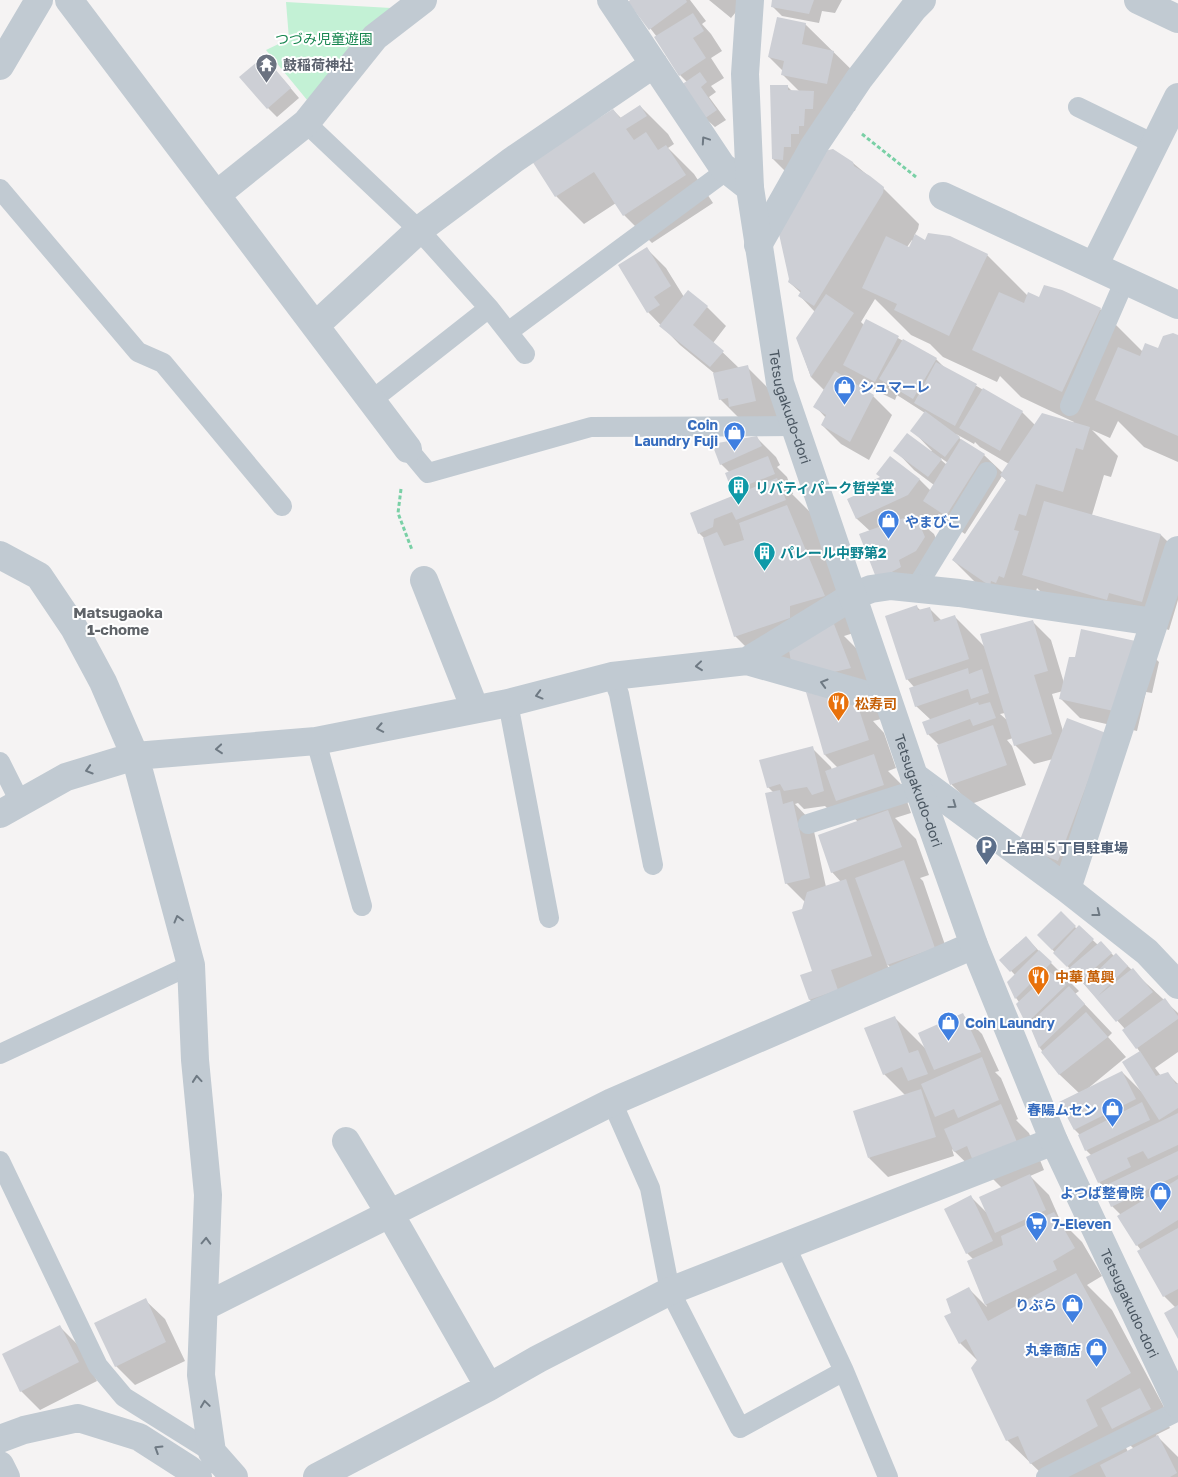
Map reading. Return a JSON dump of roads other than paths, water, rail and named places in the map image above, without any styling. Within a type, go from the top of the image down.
[{"type":"street","points":[[0,66],[39,0]]},
{"type":"street","points":[[69,0],[408,449]]},
{"type":"street","points":[[216,195],[306,123],[375,37],[423,0]]},
{"type":"street","points":[[611,0],[722,166],[750,188]]},
{"type":"street","name":"Tetsugakudo-dori","points":[[750,0],[745,74],[750,188],[780,383],[888,701],[974,945],[1054,1141],[1178,1404]]},
{"type":"street","points":[[758,245],[814,146],[859,79],[922,0]]},
{"type":"street","points":[[1138,0],[1178,19]]},
{"type":"street","points":[[316,325],[419,230],[513,160],[654,64]]},
{"type":"street","points":[[1094,266],[1178,97]]},
{"type":"street","points":[[943,196],[1178,305]]},
{"type":"street","points":[[1067,889],[1178,550]]},
{"type":"street","points":[[0,555],[39,576],[74,628],[103,682],[135,756],[190,965],[195,1060],[208,1195],[201,1375],[212,1452],[234,1477]]},
{"type":"street","points":[[424,580],[476,709]]},
{"type":"street","points":[[747,660],[853,596],[871,589],[891,586],[1154,622]]},
{"type":"street","points":[[10,808],[66,777],[135,756],[316,741],[508,702],[612,676],[747,660],[888,701]]},
{"type":"street","points":[[916,782],[1067,889],[1147,952],[1178,985]]},
{"type":"street","points":[[204,1307],[612,1102],[974,945]]},
{"type":"street","points":[[346,1141],[489,1387]]},
{"type":"street","points":[[317,1477],[670,1291],[1054,1141]]},
{"type":"street","points":[[0,1439],[24,1430],[78,1418],[139,1437],[189,1469],[198,1477]]},
{"type":"street","points":[[0,1465],[6,1477]]},
{"type":"lane","points":[[1078,107],[1154,144]]},
{"type":"lane","points":[[306,123],[419,230],[489,308],[525,354]]},
{"type":"lane","points":[[508,332],[727,170]]},
{"type":"lane","points":[[0,189],[138,352],[163,363],[282,506]]},
{"type":"lane","points":[[1070,406],[1125,280]]},
{"type":"lane","points":[[372,400],[489,308]]},
{"type":"lane","points":[[408,449],[428,473],[591,427],[795,426]]},
{"type":"lane","points":[[916,588],[987,472]]},
{"type":"lane","points":[[612,676],[619,694],[653,865]]},
{"type":"lane","points":[[508,702],[549,918]]},
{"type":"lane","points":[[316,741],[362,906]]},
{"type":"lane","points":[[0,762],[10,808]]},
{"type":"lane","points":[[808,824],[916,782]]},
{"type":"lane","points":[[0,1054],[190,965]]},
{"type":"lane","points":[[612,1102],[650,1188],[670,1291],[740,1428],[844,1372]]},
{"type":"lane","points":[[0,1161],[98,1366],[124,1398],[212,1452]]},
{"type":"lane","points":[[786,1247],[844,1372],[888,1477]]},
{"type":"lane","points":[[1046,1477],[1178,1411]]},
{"type":"place","name":"鼓稲荷神社","points":[[267,83]]},
{"type":"place","name":"シュマーレ","points":[[844,405]]},
{"type":"place","name":"Coin Laundry Fuji","points":[[734,451]]},
{"type":"place","name":"リバティパーク哲学堂","points":[[739,506]]},
{"type":"place","name":"やまびこ","points":[[889,540]]},
{"type":"place","name":"パレール中野第2","points":[[764,571]]},
{"type":"place","name":"松寿司","points":[[839,722]]},
{"type":"place","name":"上高田５丁目駐車場","points":[[986,866]]},
{"type":"place","name":"中華 萬興","points":[[1039,995]]},
{"type":"place","name":"Coin Laundry","points":[[949,1041]]},
{"type":"place","name":"春陽ムセン","points":[[1113,1128]]},
{"type":"place","name":"よつば整骨院","points":[[1160,1211]]},
{"type":"place","name":"7-Eleven","points":[[1036,1242]]},
{"type":"place","name":"りぷら","points":[[1073,1323]]},
{"type":"place","name":"丸幸商店","points":[[1097,1368]]},
{"type":"district","name":"Matsugaoka 1-chome","points":[[118,620]]},
{"type":"park label","name":"つづみ児童遊園","points":[[324,38]]}]
